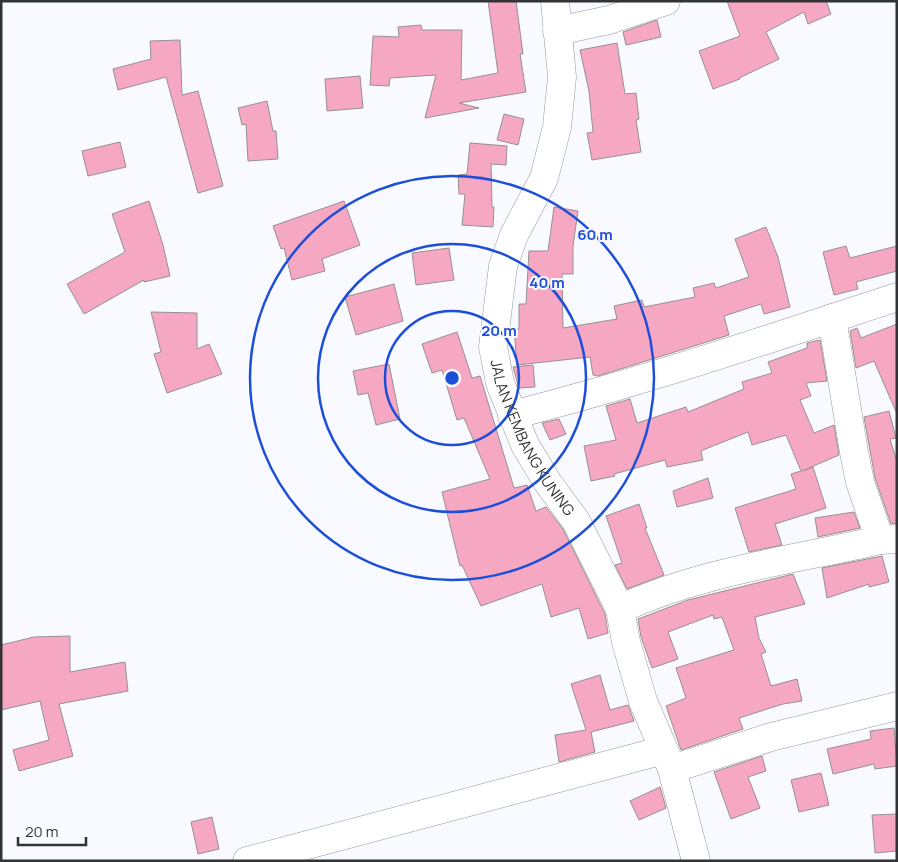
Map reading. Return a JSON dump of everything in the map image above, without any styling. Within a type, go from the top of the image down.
[{"type":"street","name":"JALAN KEMBANG KUNING","points":[[555,1],[562,77],[558,128],[544,178],[514,235],[503,266],[498,292],[493,347],[500,383],[525,445],[548,483],[581,529],[620,609],[626,642],[644,701],[668,759],[696,861]]},
{"type":"street","points":[[558,31],[609,20],[666,1]]},
{"type":"street","points":[[512,415],[648,378],[897,297]]},
{"type":"street","points":[[620,609],[686,583],[740,569],[888,539],[860,482],[832,318]]},
{"type":"street","points":[[247,861],[668,759],[771,737],[897,706]]},
{"type":"building","points":[[488,1],[516,1],[523,54],[520,54],[526,92],[459,103],[479,108],[425,118],[436,75],[390,78],[389,86],[370,85],[373,36],[399,37],[398,27],[421,25],[422,30],[462,30],[461,80],[498,73]]},
{"type":"building","points":[[727,1],[826,1],[831,14],[808,24],[804,12],[766,32],[779,59],[740,79],[713,89],[699,51],[740,36]]},
{"type":"building","points":[[657,20],[661,37],[626,45],[623,32]]},
{"type":"building","points":[[180,40],[182,95],[198,91],[223,186],[198,193],[166,77],[118,90],[113,69],[151,59],[150,41]]},
{"type":"building","points":[[617,43],[625,94],[636,93],[639,119],[636,120],[641,152],[592,160],[587,133],[593,132],[589,91],[580,50]]},
{"type":"building","points":[[360,76],[363,108],[327,111],[325,79]]},
{"type":"building","points":[[267,101],[273,131],[276,131],[278,159],[248,161],[246,124],[242,125],[238,108]]},
{"type":"building","points":[[504,114],[524,119],[518,145],[497,140]]},
{"type":"building","points":[[120,142],[126,167],[88,176],[82,151]]},
{"type":"building","points":[[470,143],[507,146],[506,165],[491,164],[492,207],[494,207],[493,227],[462,225],[465,194],[459,194],[458,175],[467,174]]},
{"type":"building","points":[[149,201],[163,245],[170,276],[144,282],[144,280],[84,314],[67,284],[125,252],[112,214]]},
{"type":"building","points":[[344,201],[360,245],[322,259],[325,271],[292,280],[284,248],[281,249],[273,226]]},
{"type":"building","points":[[554,207],[578,211],[573,246],[573,274],[562,274],[563,328],[617,319],[614,306],[642,300],[644,307],[695,297],[693,288],[714,283],[716,288],[749,277],[735,239],[766,227],[778,257],[790,307],[764,314],[761,304],[724,316],[729,335],[598,376],[593,375],[590,357],[517,365],[514,329],[519,329],[519,304],[526,304],[529,251],[548,251]]},
{"type":"building","points":[[846,246],[850,258],[897,246],[897,271],[856,282],[858,289],[834,295],[823,252]]},
{"type":"building","points":[[449,248],[454,280],[416,285],[412,253]]},
{"type":"building","points":[[394,284],[403,321],[356,335],[345,297]]},
{"type":"building","points":[[151,312],[197,313],[197,349],[209,344],[222,374],[167,393],[154,354],[161,352]]},
{"type":"building","points":[[897,324],[897,414],[874,361],[856,368],[850,331],[857,328],[861,338]]},
{"type":"building","points":[[457,332],[472,378],[480,376],[514,488],[527,485],[536,511],[546,507],[563,529],[605,614],[608,633],[588,639],[579,608],[551,617],[542,584],[481,606],[462,565],[460,566],[442,492],[490,479],[464,418],[457,420],[442,370],[432,373],[422,344]]},
{"type":"building","points":[[820,340],[827,381],[806,383],[811,396],[800,400],[814,433],[834,425],[839,455],[802,471],[813,467],[826,508],[775,524],[782,545],[749,552],[735,508],[796,489],[791,474],[801,471],[786,435],[752,445],[748,432],[703,450],[701,452],[703,460],[667,467],[665,460],[614,474],[615,476],[591,481],[584,446],[616,440],[606,406],[630,399],[637,423],[686,407],[688,412],[744,389],[742,382],[772,373],[768,362],[807,348],[807,343]]},
{"type":"building","points":[[389,364],[400,419],[376,425],[368,393],[358,395],[353,371]]},
{"type":"building","points":[[533,365],[535,387],[519,388],[513,367]]},
{"type":"building","points":[[889,411],[896,438],[890,439],[897,462],[897,523],[891,524],[875,478],[864,417]]},
{"type":"building","points":[[559,419],[566,434],[550,440],[542,423]]},
{"type":"building","points":[[708,478],[713,498],[677,507],[673,491]]},
{"type":"building","points":[[639,504],[647,528],[645,528],[664,575],[627,589],[615,565],[622,563],[606,516]]},
{"type":"building","points":[[854,512],[860,528],[818,537],[815,518]]},
{"type":"building","points":[[882,556],[889,582],[869,587],[869,584],[827,598],[822,568]]},
{"type":"building","points":[[793,574],[805,604],[755,617],[759,638],[766,652],[761,654],[771,686],[797,679],[802,701],[783,704],[739,718],[743,729],[681,750],[666,706],[686,698],[676,668],[734,650],[722,617],[714,619],[713,615],[668,632],[678,659],[652,668],[641,637],[638,619],[688,600]]},
{"type":"building","points":[[70,636],[70,672],[125,662],[128,691],[59,704],[73,756],[19,771],[13,750],[49,740],[40,701],[1,710],[1,645],[34,637]]},
{"type":"building","points":[[600,675],[610,710],[628,705],[634,721],[591,732],[595,752],[559,762],[555,735],[586,730],[571,684]]},
{"type":"building","points":[[894,728],[897,766],[875,769],[874,764],[833,774],[827,749],[871,739],[870,731]]},
{"type":"building","points":[[762,756],[766,771],[748,777],[760,808],[731,819],[714,772]]},
{"type":"building","points":[[821,773],[829,805],[799,812],[791,780]]},
{"type":"building","points":[[660,787],[666,808],[639,820],[630,801]]},
{"type":"building","points":[[897,814],[897,851],[875,853],[872,815]]},
{"type":"building","points":[[212,817],[219,849],[198,854],[191,822]]}]
